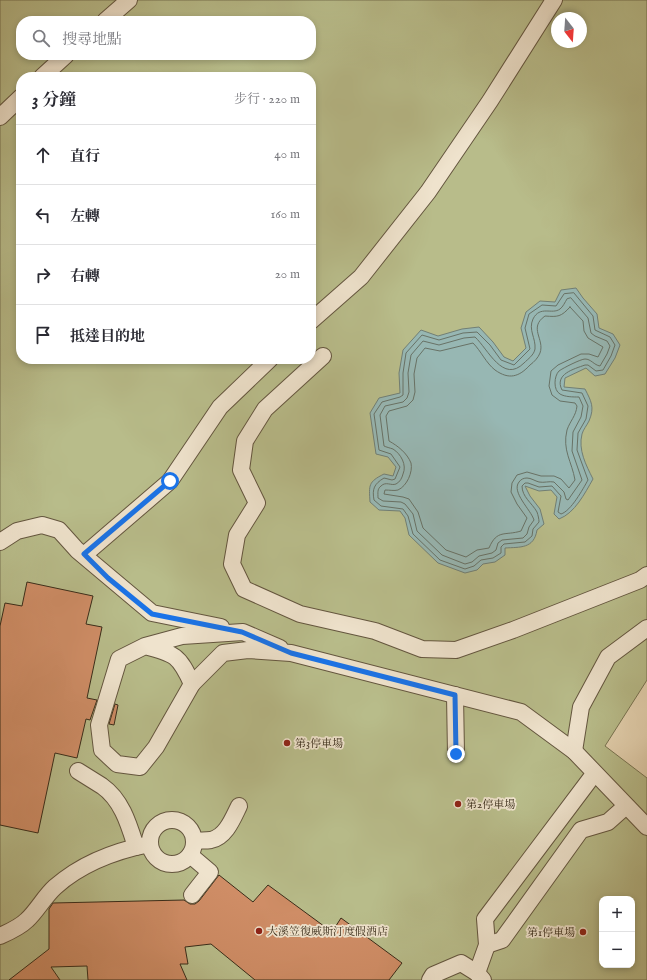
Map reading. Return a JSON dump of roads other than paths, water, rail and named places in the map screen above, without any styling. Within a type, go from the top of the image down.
[{"type":"street","points":[[111,16],[129,0]]},
{"type":"street","points":[[316,316],[361,276],[428,192],[490,101],[554,0]]},
{"type":"street","points":[[47,72],[61,60]]},
{"type":"street","points":[[0,117],[16,102]]},
{"type":"street","points":[[316,362],[323,356]]},
{"type":"street","points":[[84,554],[170,481],[220,407],[265,364]]},
{"type":"street","points":[[314,364],[265,409],[245,441],[241,470],[257,503],[237,535],[232,564],[244,590],[300,614],[376,631],[422,649],[456,650],[513,630],[640,580],[647,575]]},
{"type":"street","points":[[0,542],[17,531],[42,525],[59,530],[77,550],[84,554],[108,578],[152,614],[242,632],[291,653],[521,712],[574,751],[594,774],[647,826]]},
{"type":"street","points":[[0,528],[17,531]]},
{"type":"street","points":[[574,751],[581,707],[608,657],[647,628]]},
{"type":"street","points":[[242,632],[182,636],[145,646],[119,659],[99,725],[102,750],[116,764],[140,767],[156,747],[192,684],[223,653],[248,650],[291,653]]},
{"type":"street","points":[[145,646],[170,653],[183,665],[192,684]]},
{"type":"street","points":[[455,695],[456,754]]},
{"type":"street","points":[[0,936],[26,921],[54,888],[77,870],[106,856],[143,846],[160,823],[167,820],[182,822],[192,833],[192,848],[185,860],[178,864],[171,865],[158,860],[143,846],[129,824],[118,802],[103,787],[78,771]]},
{"type":"street","points":[[430,980],[433,975],[461,963],[480,976],[487,945],[485,919],[594,774]]},
{"type":"street","points":[[192,848],[212,840],[222,834],[239,806]]},
{"type":"street","points":[[562,816],[571,828],[581,830],[608,822],[626,806]]},
{"type":"street","points":[[487,945],[502,940],[581,830]]},
{"type":"street","points":[[192,848],[210,872],[192,895]]},
{"type":"water","points":[[576,288],[597,314],[599,328],[613,334],[620,345],[615,358],[605,374],[595,376],[586,368],[565,378],[564,387],[585,389],[592,404],[591,416],[583,432],[581,446],[583,457],[593,479],[575,507],[559,519],[554,514],[557,497],[551,490],[539,491],[525,486],[530,496],[540,509],[544,524],[537,530],[533,541],[530,544],[521,547],[505,548],[505,555],[495,562],[483,564],[477,570],[465,573],[438,563],[409,535],[405,518],[400,511],[379,510],[370,502],[370,488],[372,482],[384,474],[393,476],[396,467],[388,457],[376,454],[370,413],[379,398],[400,393],[399,373],[403,350],[421,330],[438,336],[462,329],[479,327],[504,357],[513,361],[526,348],[521,328],[526,312],[540,301],[555,302],[561,290]]},
{"type":"place","name":"第3停車場","points":[[287,743]]},
{"type":"place","name":"第2停車場","points":[[458,804]]},
{"type":"place","name":"大溪笠復威斯汀度假酒店","points":[[259,931]]},
{"type":"place","name":"第1停車場","points":[[583,932]]}]
